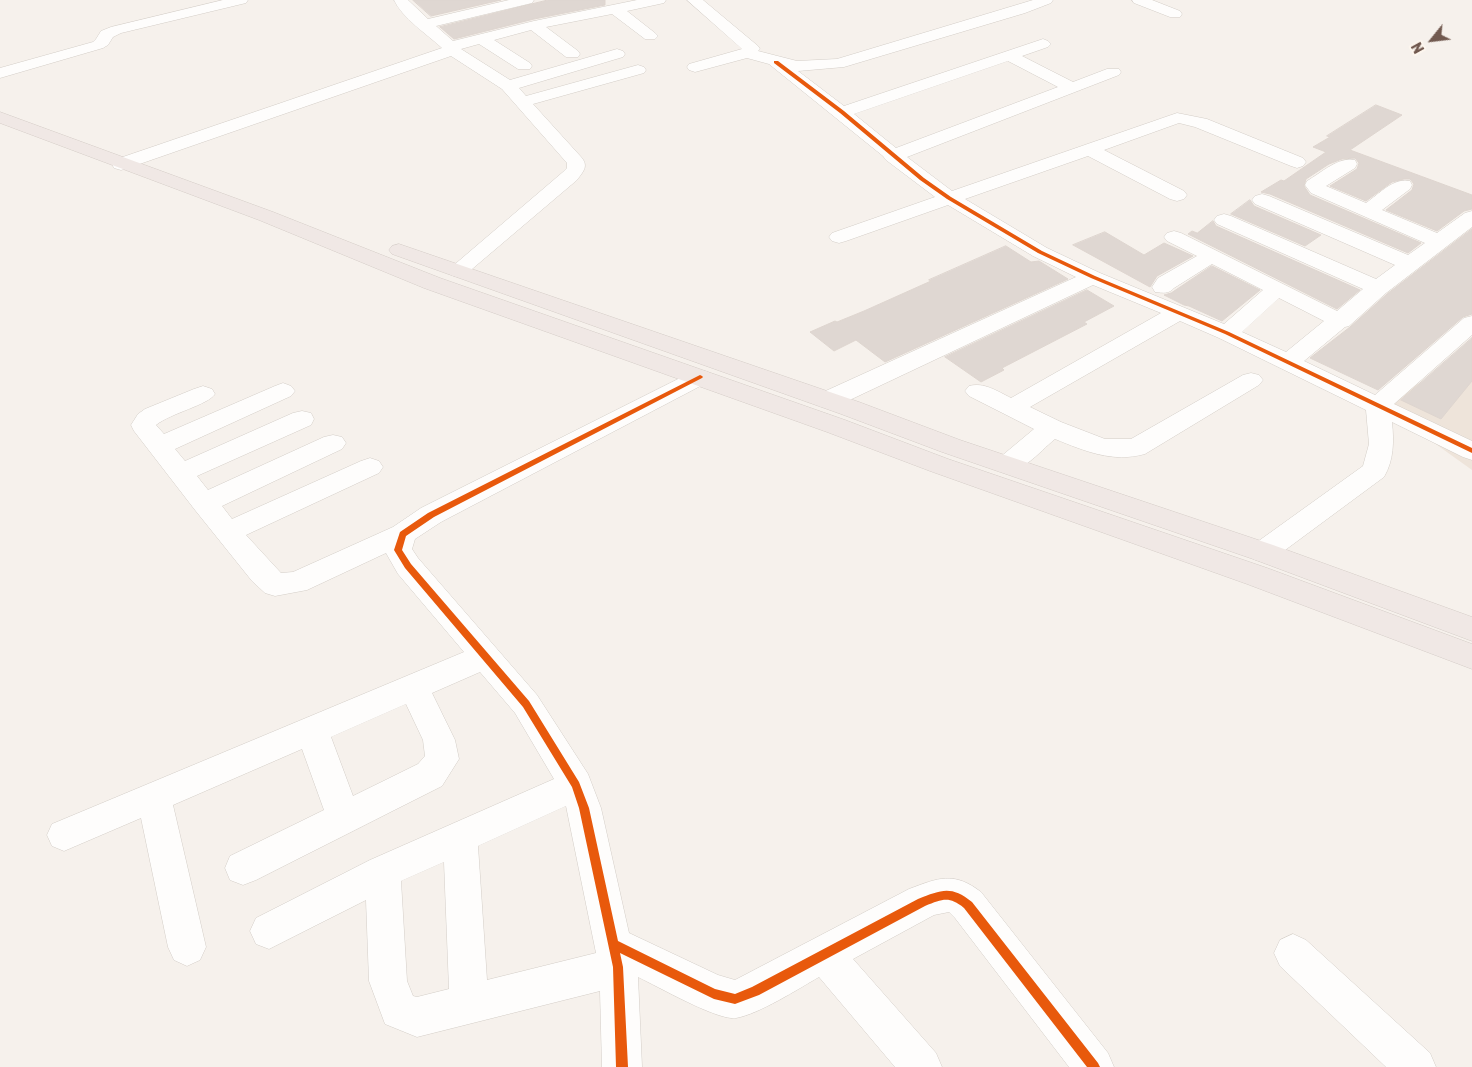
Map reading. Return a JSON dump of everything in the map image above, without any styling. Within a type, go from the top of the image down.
[{"type":"highway","points":[[0,101],[144,156],[285,205],[425,260],[828,400],[1007,465],[1263,552],[1472,629]]},
{"type":"highway","points":[[0,117],[266,216],[432,283],[700,377],[947,468],[1257,576],[1472,657]]},
{"type":"street","points":[[0,73],[98,45],[103,42],[106,34],[116,30],[202,4],[240,0]]},
{"type":"street","points":[[122,164],[481,38],[534,25],[616,9],[640,2],[658,0]]},
{"type":"street","points":[[694,0],[752,49],[747,53],[695,67]]},
{"type":"street","points":[[747,53],[776,62],[805,66],[838,64],[1020,10],[1046,0]]},
{"type":"street","points":[[1140,0],[1175,14]]},
{"type":"street","points":[[408,1],[424,25],[451,48],[508,86],[574,156],[576,162],[576,168],[570,176],[458,271]]},
{"type":"street","points":[[424,25],[520,1]]},
{"type":"street","points":[[568,5],[584,16],[596,29]]},
{"type":"street","points":[[616,9],[650,36]]},
{"type":"street","points":[[558,21],[573,33]]},
{"type":"street","points":[[534,25],[572,54]]},
{"type":"street","points":[[505,32],[520,44]]},
{"type":"street","points":[[481,38],[524,66]]},
{"type":"street","points":[[842,112],[1043,44]]},
{"type":"street","points":[[508,86],[617,54]]},
{"type":"street","points":[[1008,55],[1073,88]]},
{"type":"street","points":[[776,62],[842,112],[892,156],[949,198],[1040,252],[1093,277],[1227,333],[1472,450]]},
{"type":"street","points":[[892,156],[1113,72]]},
{"type":"street","points":[[527,107],[642,75]]},
{"type":"street","points":[[839,237],[1177,118],[1184,118],[1298,162]]},
{"type":"street","points":[[1089,149],[1177,196]]},
{"type":"street","points":[[1348,164],[1314,185],[1318,189],[1440,242]]},
{"type":"street","points":[[1368,210],[1403,185]]},
{"type":"street","points":[[1262,200],[1410,264]]},
{"type":"street","points":[[1289,362],[1378,288],[1472,217]]},
{"type":"street","points":[[1224,220],[1378,288]]},
{"type":"street","points":[[1174,237],[1340,321]]},
{"type":"street","points":[[1163,287],[1166,283],[1212,256]]},
{"type":"street","points":[[828,400],[1093,277]]},
{"type":"street","points":[[1227,333],[1277,289]]},
{"type":"street","points":[[1011,408],[1180,312]]},
{"type":"street","points":[[1378,405],[1472,323]]},
{"type":"street","points":[[204,394],[154,414],[143,425],[204,503],[262,573],[275,585],[296,582],[404,534],[430,514],[700,377]]},
{"type":"street","points":[[977,391],[1052,428],[1102,448],[1136,448],[1251,380]]},
{"type":"street","points":[[159,446],[283,391]]},
{"type":"street","points":[[1263,552],[1375,471],[1382,444],[1378,405]]},
{"type":"street","points":[[180,473],[302,419]]},
{"type":"street","points":[[1007,465],[1052,428]]},
{"type":"street","points":[[204,503],[333,443]]},
{"type":"street","points":[[228,532],[370,467]]},
{"type":"street","points":[[404,534],[398,550],[408,566],[526,704],[576,785],[584,808],[616,956],[622,1067]]},
{"type":"street","points":[[64,835],[484,656]]},
{"type":"street","points":[[243,868],[430,775],[442,759],[438,740],[413,687]]},
{"type":"street","points":[[312,730],[344,818]]},
{"type":"street","points":[[269,931],[383,872],[576,785]]},
{"type":"street","points":[[154,797],[187,947]]},
{"type":"street","points":[[460,837],[469,1005]]},
{"type":"street","points":[[383,872],[388,981],[398,1010],[417,1017],[469,1005],[616,956],[714,994],[735,999],[755,992],[922,902],[943,894],[957,895],[968,905],[1094,1067]]},
{"type":"street","points":[[1293,953],[1416,1067]]},
{"type":"street","points":[[824,954],[922,1067]]},
{"type":"shaded area","points":[[1472,360],[1472,470],[1377,402]]},
{"type":"building","points":[[413,0],[501,0],[431,16]]},
{"type":"building","points":[[548,0],[605,0],[605,5],[534,19],[454,39],[440,27]]},
{"type":"building","points":[[1376,105],[1402,115],[1350,150],[1472,195],[1472,209],[1464,211],[1437,231],[1386,210],[1412,190],[1414,184],[1410,179],[1392,182],[1366,201],[1330,186],[1357,169],[1359,163],[1355,158],[1342,159],[1329,164],[1306,179],[1304,186],[1310,195],[1421,243],[1408,253],[1270,194],[1261,192],[1281,180],[1284,181],[1326,152],[1313,147]]},
{"type":"building","points":[[1250,200],[1254,206],[1321,235],[1305,246],[1231,214]]},
{"type":"building","points":[[1213,221],[1216,226],[1360,290],[1337,309],[1188,234],[1192,231],[1197,233]]},
{"type":"building","points":[[1472,229],[1472,314],[1463,317],[1378,390],[1310,358],[1350,327],[1387,294]]},
{"type":"building","points":[[1105,232],[1144,255],[1164,243],[1193,256],[1157,276],[1150,287],[1073,245]]},
{"type":"building","points":[[1006,246],[1031,262],[1039,261],[1068,279],[885,362],[856,340],[834,351],[810,332],[864,311]]},
{"type":"building","points":[[1212,266],[1260,290],[1222,321],[1164,295],[1171,293]]},
{"type":"building","points":[[1087,290],[1114,306],[1084,322],[1087,324],[1002,368],[1004,370],[981,382],[945,357]]},
{"type":"building","points":[[1472,338],[1472,381],[1441,419],[1401,400]]},
{"type":"cycle path","points":[[776,62],[842,112],[922,179],[949,198],[1040,252],[1093,277],[1227,333],[1472,451]]},
{"type":"cycle path","points":[[622,1067],[618,967],[584,808],[576,785],[526,704],[408,566],[398,550],[403,534],[431,515],[700,377]]},
{"type":"cycle path","points":[[614,945],[714,994],[735,999],[755,991],[922,902],[941,895],[951,895],[968,905],[1094,1067]]}]
